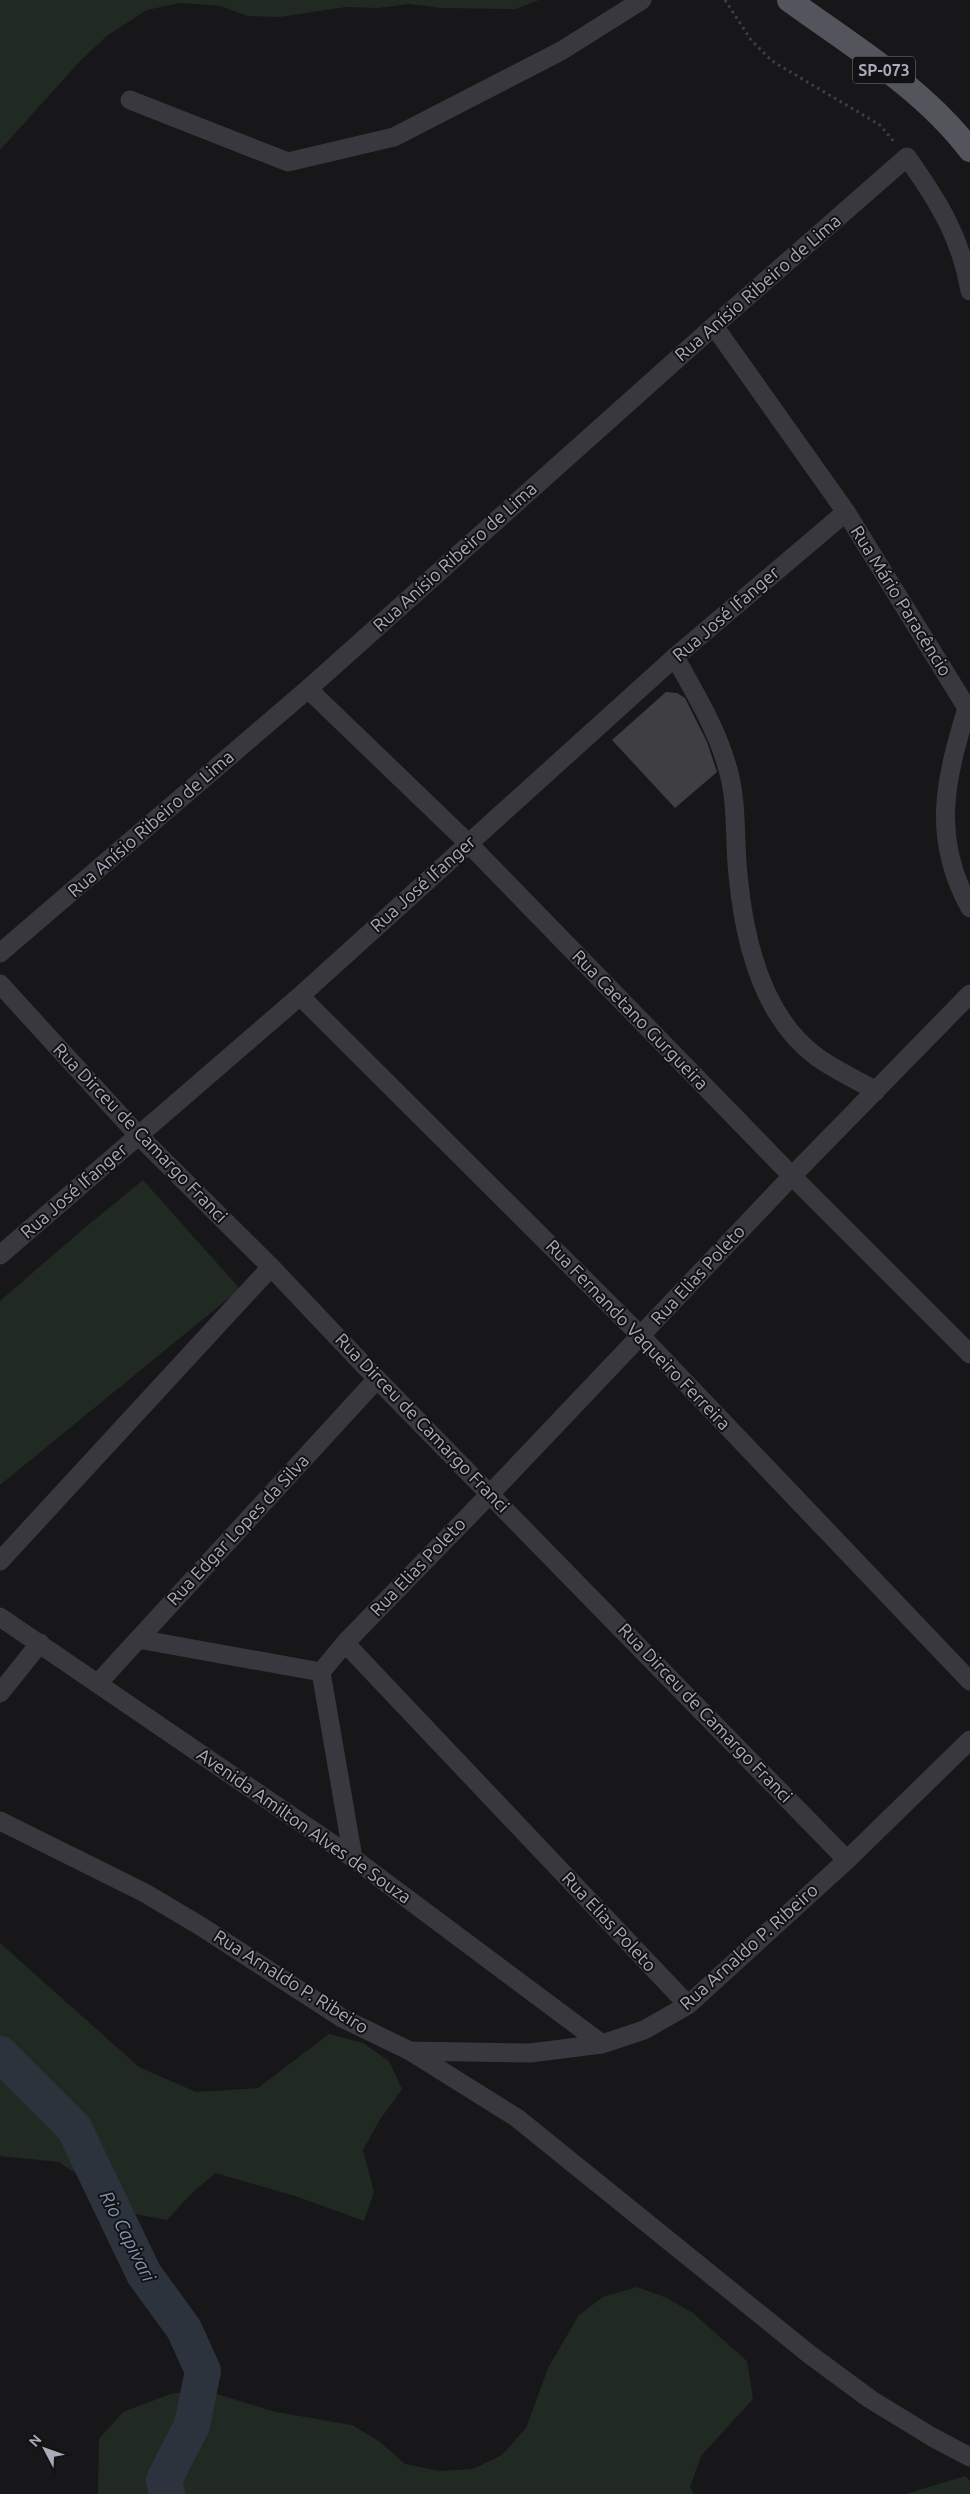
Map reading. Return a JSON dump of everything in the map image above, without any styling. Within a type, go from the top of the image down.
[{"type":"main road","name":"SP-073","points":[[789,0],[926,102],[959,135],[970,150]]},
{"type":"street","points":[[130,100],[288,162],[394,137],[561,51],[642,0]]},
{"type":"street","points":[[907,157],[948,220],[965,262],[970,291]]},
{"type":"street","name":"Rua Anísio Ribeiro de Lima","points":[[0,952],[308,689],[714,326],[907,157]]},
{"type":"street","name":"Rua Mário Paracêncio","points":[[714,326],[846,512],[969,706],[952,758],[945,794],[946,832],[952,867],[970,908]]},
{"type":"street","name":"Rua José Ifanger","points":[[0,1255],[300,996],[675,657],[846,512]]},
{"type":"street","points":[[675,657],[715,733],[728,767],[734,806],[738,876],[750,947],[769,1001],[791,1032],[817,1056],[876,1091]]},
{"type":"street","name":"Rua Caetano Gurgueira","points":[[308,689],[468,843],[792,1176],[970,1354]]},
{"type":"street","name":"Rua Dirceu de Camargo Franci","points":[[0,984],[138,1135],[271,1267],[847,1860]]},
{"type":"street","name":"Rua Elias Poleto","points":[[321,1672],[345,1643],[491,1494],[792,1176],[970,994]]},
{"type":"street","name":"Rua Fernando Vaqueiro Ferreira","points":[[300,996],[641,1336],[970,1681]]},
{"type":"street","points":[[0,1561],[271,1267]]},
{"type":"street","name":"Rua Edgar Lopes da Silva","points":[[99,1682],[377,1378]]},
{"type":"street","name":"Avenida Amilton Alves de Souza","points":[[0,1617],[99,1682],[353,1858],[602,2044]]},
{"type":"street","points":[[138,1639],[321,1672],[353,1858]]},
{"type":"street","points":[[0,1693],[40,1643]]},
{"type":"street","name":"Rua Elias Poleto","points":[[345,1643],[688,2005]]},
{"type":"street","name":"Rua Arnaldo P. Ribeiro","points":[[0,1821],[146,1893],[342,2018],[410,2051],[530,2053],[602,2044],[644,2030],[688,2005],[847,1860],[970,1740]]},
{"type":"street","points":[[410,2051],[517,2118],[809,2354],[855,2388],[932,2437],[970,2457]]},
{"type":"path","points":[[725,0],[751,40],[772,61],[880,125],[907,157]]},
{"type":"shaded area","points":[[0,0],[539,0],[516,9],[442,8],[409,4],[378,8],[346,7],[280,17],[248,16],[220,6],[180,3],[147,10],[108,35],[82,59],[0,150]]},
{"type":"shaded area","points":[[143,1180],[240,1289],[0,1485],[0,1301]]},
{"type":"shaded area","points":[[0,1943],[139,2067],[196,2092],[258,2088],[329,2034],[363,2043],[389,2061],[402,2089],[379,2121],[363,2150],[374,2192],[364,2221],[295,2196],[215,2173],[191,2194],[167,2220],[135,2214],[59,2162],[0,2156]]},
{"type":"shaded area","points":[[637,2287],[667,2298],[693,2313],[747,2361],[753,2399],[701,2456],[690,2487],[694,2494],[98,2494],[99,2439],[123,2412],[173,2393],[207,2391],[276,2412],[352,2425],[379,2441],[405,2464],[440,2471],[473,2469],[502,2455],[526,2428],[548,2368],[579,2315],[603,2297]]},
{"type":"shaded area","points":[[965,2476],[970,2481],[970,2494],[906,2494]]},
{"type":"building","points":[[666,692],[677,693],[685,698],[707,742],[717,772],[675,808],[612,740]]},
{"type":"waterway","name":"Rio Capivari","points":[[0,2054],[74,2128],[144,2274],[184,2329],[203,2371],[192,2425],[164,2480],[167,2494]]}]
